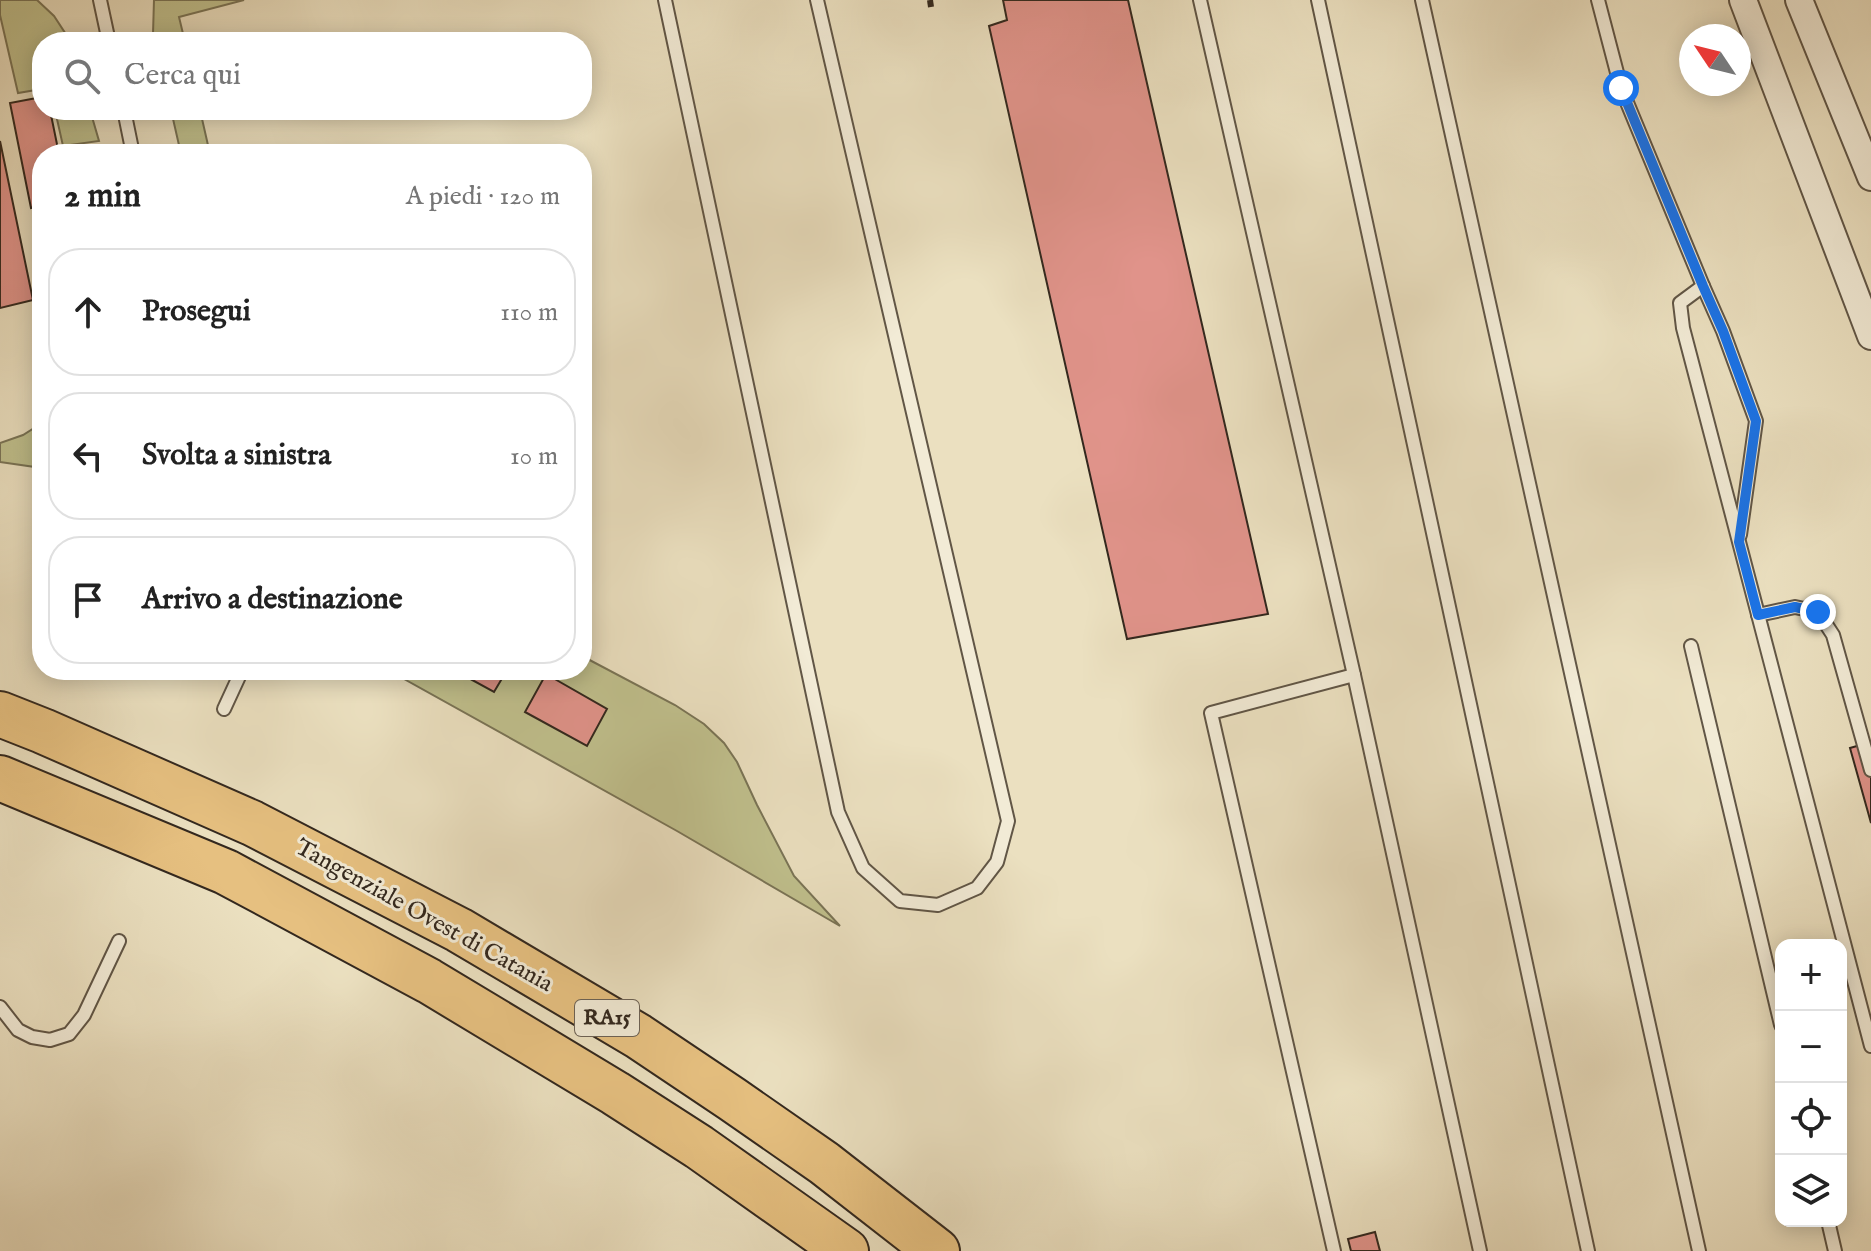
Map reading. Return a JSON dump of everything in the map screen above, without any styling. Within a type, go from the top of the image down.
[{"type":"highway","name":"Tangenziale Ovest di Catania","points":[[0,714],[252,823],[459,930],[638,1036],[732,1099],[824,1163],[937,1251]]},
{"type":"highway","name":"RA15","points":[[0,778],[226,872],[429,981],[687,1139],[846,1251]]},
{"type":"highway","points":[[824,1163],[948,1231],[972,1251]]},
{"type":"street","points":[[1743,0],[1871,336]]},
{"type":"street","points":[[1799,0],[1871,177]]},
{"type":"lane","points":[[100,0],[107,32]]},
{"type":"lane","points":[[665,0],[838,812],[863,868],[900,901],[938,905],[977,888],[997,862],[1008,821],[817,0]]},
{"type":"lane","points":[[1200,0],[1354,675],[1480,1251]]},
{"type":"lane","points":[[1318,0],[1588,1251]]},
{"type":"lane","points":[[1422,0],[1699,1251]]},
{"type":"lane","points":[[1598,0],[1621,88],[1723,331],[1756,421],[1739,542]]},
{"type":"lane","points":[[126,120],[131,144]]},
{"type":"lane","points":[[1703,286],[1680,303],[1683,328],[1871,1046]]},
{"type":"lane","points":[[1758,615],[1795,607],[1818,612],[1833,635],[1871,770]]},
{"type":"lane","points":[[1691,646],[1778,1011]]},
{"type":"lane","points":[[1334,1251],[1211,713],[1354,675]]},
{"type":"lane","points":[[224,709],[237,680]]},
{"type":"lane","points":[[0,1007],[18,1030],[32,1037],[50,1040],[69,1034],[84,1015],[119,941]]},
{"type":"lane","points":[[1829,1227],[1835,1251]]},
{"type":"green space","points":[[0,0],[37,0],[54,16],[64,32],[32,32],[32,91],[18,93],[0,15]]},
{"type":"green space","points":[[154,0],[244,0],[179,17],[183,32],[153,32]]},
{"type":"green space","points":[[57,120],[93,120],[99,141],[63,144]]},
{"type":"green space","points":[[173,120],[202,120],[208,144],[179,144]]},
{"type":"green space","points":[[32,429],[32,467],[0,462],[0,443]]},
{"type":"green space","points":[[592,661],[675,705],[704,724],[724,743],[737,762],[794,876],[840,926],[406,680],[592,680]]},
{"type":"building","points":[[1003,0],[1128,0],[1268,614],[1127,639],[989,26],[1007,20]]},
{"type":"building","points":[[32,99],[32,120],[52,120],[57,144],[32,144],[32,208],[31,208],[10,103]]},
{"type":"building","points":[[0,141],[32,300],[0,308]]},
{"type":"building","points":[[472,680],[501,680],[494,692]]},
{"type":"building","points":[[543,680],[556,680],[607,709],[587,746],[525,712]]},
{"type":"building","points":[[1871,742],[1871,823],[1850,748]]},
{"type":"building","points":[[1375,1232],[1380,1251],[1351,1251],[1348,1239]]},
{"type":"railway","points":[[930,0],[931,7]]},
{"type":"route","points":[[1621,88],[1723,331],[1756,421],[1739,542],[1758,615],[1795,607],[1818,612]]}]
